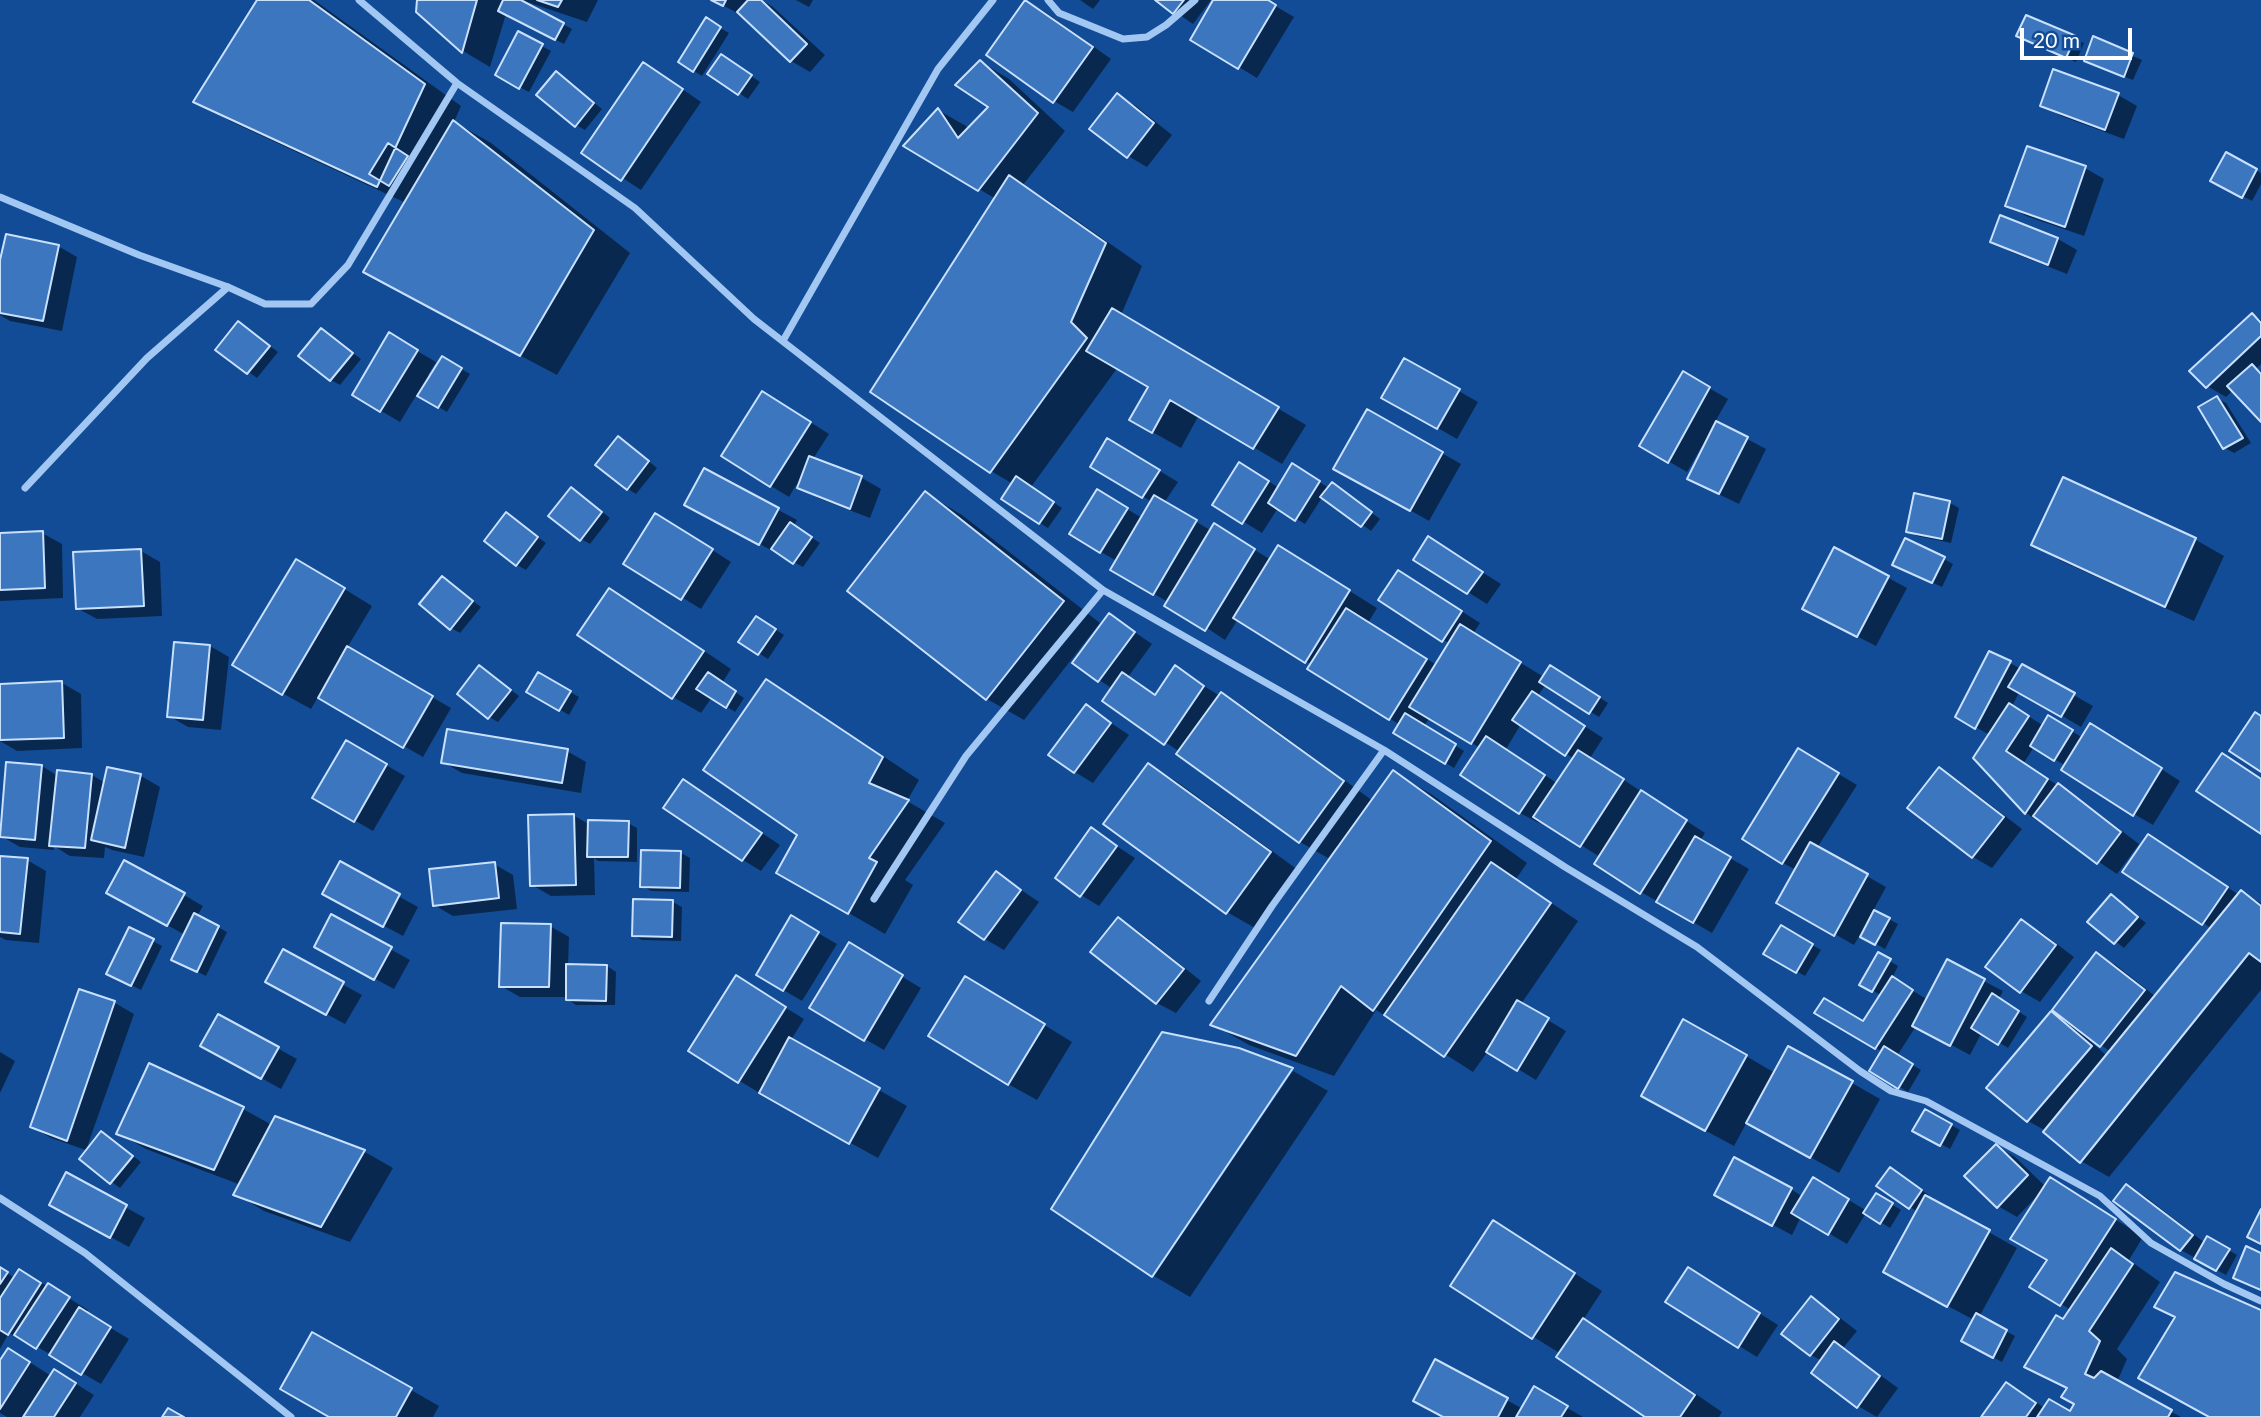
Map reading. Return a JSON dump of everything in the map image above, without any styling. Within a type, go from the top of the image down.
[{"type":"street","points":[[783,340],[938,69],[993,0]]},
{"type":"street","points":[[1048,0],[1059,13],[1124,39],[1147,37],[1195,0]]},
{"type":"street","points":[[364,2],[457,83],[635,208],[754,319],[1103,590],[1384,750],[1565,867],[1697,947],[1860,1071],[1891,1091],[1926,1101],[2100,1196],[2151,1243],[2224,1284],[2261,1301]]},
{"type":"street","points":[[0,197],[265,304],[311,304],[348,265],[457,83]]},
{"type":"street","points":[[25,488],[147,358],[228,287]]},
{"type":"street","points":[[874,899],[966,756],[1103,590]]},
{"type":"street","points":[[1209,1001],[1272,906],[1384,750]]},
{"type":"street","points":[[0,1198],[85,1252],[291,1417]]},
{"type":"building","points":[[257,0],[309,0],[425,84],[377,187],[193,102]]},
{"type":"building","points":[[417,0],[477,0],[462,53],[416,12]]},
{"type":"building","points":[[503,0],[521,0],[564,23],[555,40],[498,11]]},
{"type":"building","points":[[537,0],[562,0],[558,7]]},
{"type":"building","points":[[711,0],[726,0],[723,6]]},
{"type":"building","points":[[748,0],[761,0],[807,44],[790,62],[737,12]]},
{"type":"building","points":[[1025,0],[1093,47],[1053,103],[986,55]]},
{"type":"building","points":[[1155,0],[1184,0],[1173,14]]},
{"type":"building","points":[[1213,0],[1268,0],[1276,5],[1238,69],[1190,40]]},
{"type":"building","points":[[2026,15],[2076,36],[2066,58],[2016,36]]},
{"type":"building","points":[[706,17],[721,27],[693,72],[678,62]]},
{"type":"building","points":[[518,31],[543,44],[519,89],[495,75]]},
{"type":"building","points":[[2093,36],[2133,53],[2124,77],[2084,61]]},
{"type":"building","points":[[721,54],[752,75],[738,95],[707,74]]},
{"type":"building","points":[[980,60],[1038,113],[978,191],[903,146],[938,108],[958,138],[988,107],[955,85]]},
{"type":"building","points":[[643,62],[683,89],[621,181],[581,153]]},
{"type":"building","points":[[2053,69],[2119,93],[2105,130],[2040,106]]},
{"type":"building","points":[[556,71],[594,103],[575,127],[536,95]]},
{"type":"building","points":[[1117,93],[1154,123],[1127,158],[1089,129]]},
{"type":"building","points":[[453,120],[594,230],[520,356],[363,272]]},
{"type":"building","points":[[388,143],[408,156],[389,186],[369,174]]},
{"type":"building","points":[[2027,146],[2086,166],[2065,227],[2005,206]]},
{"type":"building","points":[[2226,152],[2257,169],[2242,198],[2210,181]]},
{"type":"building","points":[[1009,175],[1106,243],[1071,322],[1087,338],[990,473],[870,392]]},
{"type":"building","points":[[2000,215],[2058,238],[2048,265],[1990,242]]},
{"type":"building","points":[[6,234],[59,245],[43,321],[0,313],[0,260]]},
{"type":"building","points":[[1112,308],[1279,407],[1253,449],[1170,400],[1152,433],[1129,420],[1148,387],[1086,351]]},
{"type":"building","points":[[2252,313],[2261,323],[2261,336],[2206,388],[2189,371]]},
{"type":"building","points":[[238,321],[270,346],[247,374],[215,350]]},
{"type":"building","points":[[321,328],[353,353],[330,381],[298,356]]},
{"type":"building","points":[[389,332],[418,350],[380,412],[352,395]]},
{"type":"building","points":[[442,356],[462,368],[438,408],[417,396]]},
{"type":"building","points":[[1404,358],[1460,389],[1437,429],[1381,398]]},
{"type":"building","points":[[2252,364],[2261,374],[2261,422],[2227,386]]},
{"type":"building","points":[[1683,371],[1710,387],[1668,463],[1639,446]]},
{"type":"building","points":[[762,391],[811,422],[770,487],[721,456]]},
{"type":"building","points":[[2217,396],[2243,438],[2223,449],[2198,407]]},
{"type":"building","points":[[1367,409],[1443,452],[1410,511],[1333,469]]},
{"type":"building","points":[[1716,421],[1748,437],[1719,494],[1687,479]]},
{"type":"building","points":[[618,436],[649,461],[627,490],[595,465]]},
{"type":"building","points":[[1107,438],[1160,470],[1142,498],[1090,467]]},
{"type":"building","points":[[809,456],[862,476],[850,509],[797,488]]},
{"type":"building","points":[[1239,462],[1269,481],[1242,524],[1212,505]]},
{"type":"building","points":[[1292,463],[1320,481],[1295,521],[1268,503]]},
{"type":"building","points":[[704,468],[779,508],[759,545],[684,505]]},
{"type":"building","points":[[1016,476],[1054,502],[1039,524],[1001,499]]},
{"type":"building","points":[[2063,477],[2196,538],[2165,607],[2031,545]]},
{"type":"building","points":[[1332,482],[1372,512],[1361,527],[1320,497]]},
{"type":"building","points":[[571,487],[602,512],[580,541],[548,516]]},
{"type":"building","points":[[1097,489],[1128,508],[1100,553],[1069,534]]},
{"type":"building","points":[[925,491],[1064,601],[986,700],[847,591]]},
{"type":"building","points":[[1914,493],[1950,501],[1942,539],[1906,532]]},
{"type":"building","points":[[1154,495],[1197,520],[1153,595],[1110,570]]},
{"type":"building","points":[[506,512],[538,537],[516,566],[484,541]]},
{"type":"building","points":[[655,513],[713,549],[681,600],[623,564]]},
{"type":"building","points":[[790,522],[812,537],[793,564],[771,549]]},
{"type":"building","points":[[1214,523],[1255,549],[1205,631],[1164,606]]},
{"type":"building","points":[[43,531],[45,588],[0,590],[0,533]]},
{"type":"building","points":[[1428,536],[1483,572],[1467,594],[1413,560]]},
{"type":"building","points":[[1905,538],[1945,557],[1932,583],[1892,565]]},
{"type":"building","points":[[1278,545],[1350,590],[1305,663],[1233,618]]},
{"type":"building","points":[[1834,547],[1889,576],[1857,637],[1802,609]]},
{"type":"building","points":[[141,549],[144,606],[76,609],[73,552]]},
{"type":"building","points":[[296,559],[345,588],[282,695],[232,665]]},
{"type":"building","points":[[1398,570],[1462,611],[1442,642],[1378,600]]},
{"type":"building","points":[[442,576],[473,601],[450,630],[419,604]]},
{"type":"building","points":[[609,588],[704,651],[672,699],[577,635]]},
{"type":"building","points":[[1346,608],[1427,659],[1389,720],[1307,669]]},
{"type":"building","points":[[1109,613],[1135,632],[1098,682],[1072,663]]},
{"type":"building","points":[[756,616],[776,629],[758,655],[738,642]]},
{"type":"building","points":[[1460,624],[1521,662],[1471,744],[1409,707]]},
{"type":"building","points":[[174,642],[210,645],[203,720],[167,717]]},
{"type":"building","points":[[347,646],[433,696],[403,748],[318,698]]},
{"type":"building","points":[[1989,651],[2011,661],[1975,729],[1955,717]]},
{"type":"building","points":[[2022,664],[2075,693],[2061,717],[2008,687]]},
{"type":"building","points":[[479,665],[511,690],[488,719],[457,694]]},
{"type":"building","points":[[1175,665],[1204,686],[1164,745],[1102,701],[1122,672],[1155,695]]},
{"type":"building","points":[[1550,665],[1600,697],[1589,714],[1539,682]]},
{"type":"building","points":[[538,672],[571,691],[559,711],[526,692]]},
{"type":"building","points":[[708,672],[736,691],[726,708],[696,689]]},
{"type":"building","points":[[766,679],[883,757],[869,783],[909,800],[869,858],[877,862],[848,914],[776,873],[797,835],[703,770]]},
{"type":"building","points":[[62,681],[64,738],[0,740],[0,684]]},
{"type":"building","points":[[1532,691],[1585,726],[1565,756],[1512,720]]},
{"type":"building","points":[[1221,692],[1344,781],[1299,843],[1176,754]]},
{"type":"building","points":[[2009,703],[2029,716],[2006,751],[2048,779],[2025,814],[1973,758]]},
{"type":"building","points":[[1086,704],[1111,723],[1074,773],[1048,755]]},
{"type":"building","points":[[2255,712],[2261,716],[2261,772],[2229,751]]},
{"type":"building","points":[[1405,713],[1456,744],[1445,764],[1393,733]]},
{"type":"building","points":[[2048,715],[2073,730],[2054,761],[2030,746]]},
{"type":"building","points":[[2090,723],[2162,768],[2133,816],[2061,770]]},
{"type":"building","points":[[447,729],[568,749],[562,783],[441,763]]},
{"type":"building","points":[[1486,736],[1545,775],[1519,814],[1460,775]]},
{"type":"building","points":[[346,740],[387,764],[354,822],[312,798]]},
{"type":"building","points":[[1798,748],[1839,773],[1782,864],[1742,839]]},
{"type":"building","points":[[1578,750],[1624,779],[1580,847],[1533,817]]},
{"type":"building","points":[[2222,753],[2261,779],[2261,834],[2196,791]]},
{"type":"building","points":[[6,762],[42,765],[35,840],[0,837]]},
{"type":"building","points":[[1148,763],[1271,852],[1226,914],[1103,824]]},
{"type":"building","points":[[107,767],[141,774],[125,848],[91,840]]},
{"type":"building","points":[[1939,767],[2004,817],[1972,858],[1907,808]]},
{"type":"building","points":[[57,770],[92,774],[85,848],[49,846]]},
{"type":"building","points":[[1393,770],[1491,841],[1373,1011],[1341,986],[1296,1056],[1210,1025]]},
{"type":"building","points":[[683,779],[762,833],[742,861],[663,808]]},
{"type":"building","points":[[2058,783],[2121,832],[2097,864],[2033,816]]},
{"type":"building","points":[[1641,790],[1687,820],[1640,894],[1594,864]]},
{"type":"building","points":[[574,814],[576,885],[530,886],[528,815]]},
{"type":"building","points":[[588,820],[629,821],[628,857],[587,857]]},
{"type":"building","points":[[1091,827],[1117,846],[1080,897],[1055,878]]},
{"type":"building","points":[[2148,834],[2228,887],[2202,925],[2122,872]]},
{"type":"building","points":[[1695,836],[1731,857],[1693,923],[1656,902]]},
{"type":"building","points":[[1810,842],[1868,874],[1834,936],[1776,903]]},
{"type":"building","points":[[641,850],[681,851],[680,888],[640,887]]},
{"type":"building","points":[[0,856],[28,858],[20,934],[0,932]]},
{"type":"building","points":[[124,860],[185,893],[167,926],[106,893]]},
{"type":"building","points":[[340,861],[400,894],[383,927],[322,894]]},
{"type":"building","points":[[495,862],[499,898],[433,906],[429,869]]},
{"type":"building","points":[[1491,862],[1551,903],[1444,1057],[1384,1015]]},
{"type":"building","points":[[996,871],[1021,890],[984,940],[958,922]]},
{"type":"building","points":[[2241,890],[2261,906],[2261,962],[2249,953],[2080,1163],[2043,1132]]},
{"type":"building","points":[[2111,894],[2138,917],[2114,944],[2087,922]]},
{"type":"building","points":[[633,899],[673,900],[672,937],[632,936]]},
{"type":"building","points":[[1874,910],[1890,918],[1875,945],[1860,937]]},
{"type":"building","points":[[194,913],[219,926],[197,972],[171,960]]},
{"type":"building","points":[[331,914],[392,947],[374,980],[314,947]]},
{"type":"building","points":[[791,915],[819,932],[783,991],[756,975]]},
{"type":"building","points":[[1118,917],[1184,969],[1156,1004],[1090,952]]},
{"type":"building","points":[[2021,919],[2056,945],[2020,993],[1985,967]]},
{"type":"building","points":[[501,923],[551,924],[549,987],[499,987]]},
{"type":"building","points":[[1781,925],[1813,944],[1796,973],[1763,954]]},
{"type":"building","points":[[129,927],[154,939],[131,986],[106,974]]},
{"type":"building","points":[[849,942],[903,975],[864,1041],[809,1008]]},
{"type":"building","points":[[283,949],[344,982],[326,1015],[265,982]]},
{"type":"building","points":[[1878,952],[1891,959],[1872,992],[1859,985]]},
{"type":"building","points":[[2096,952],[2145,990],[2100,1047],[2052,1010]]},
{"type":"building","points":[[1947,959],[1985,979],[1950,1046],[1912,1026]]},
{"type":"building","points":[[566,964],[607,965],[606,1001],[566,1000]]},
{"type":"building","points":[[736,975],[786,1007],[738,1083],[688,1051]]},
{"type":"building","points":[[965,976],[1045,1024],[1008,1085],[928,1036]]},
{"type":"building","points":[[1892,976],[1913,990],[1875,1049],[1814,1013],[1824,998],[1863,1021]]},
{"type":"building","points":[[79,989],[115,1001],[67,1141],[30,1127]]},
{"type":"building","points":[[1992,993],[2019,1011],[1998,1045],[1971,1028]]},
{"type":"building","points":[[1517,1000],[1549,1018],[1517,1071],[1486,1052]]},
{"type":"building","points":[[2051,1011],[2092,1046],[2027,1122],[1986,1088]]},
{"type":"building","points":[[218,1014],[279,1047],[261,1079],[200,1046]]},
{"type":"building","points":[[1683,1019],[1747,1055],[1705,1131],[1641,1096]]},
{"type":"building","points":[[1162,1032],[1239,1048],[1293,1068],[1152,1277],[1051,1209]]},
{"type":"building","points":[[789,1037],[880,1088],[849,1144],[759,1093]]},
{"type":"building","points":[[1788,1046],[1853,1081],[1810,1158],[1746,1123]]},
{"type":"building","points":[[1884,1046],[1913,1064],[1898,1089],[1869,1071]]},
{"type":"building","points":[[149,1063],[244,1107],[214,1170],[116,1134]]},
{"type":"building","points":[[1925,1109],[1952,1124],[1940,1146],[1912,1131]]},
{"type":"building","points":[[275,1116],[365,1150],[321,1227],[233,1195]]},
{"type":"building","points":[[101,1131],[133,1156],[110,1184],[79,1159]]},
{"type":"building","points":[[1996,1144],[2028,1175],[1997,1208],[1964,1176]]},
{"type":"building","points":[[1734,1157],[1792,1188],[1772,1226],[1714,1195]]},
{"type":"building","points":[[1890,1167],[1922,1190],[1909,1209],[1876,1186]]},
{"type":"building","points":[[66,1172],[127,1205],[110,1238],[49,1205]]},
{"type":"building","points":[[1813,1177],[1849,1199],[1828,1235],[1791,1213]]},
{"type":"building","points":[[2050,1177],[2116,1219],[2060,1306],[2029,1287],[2047,1260],[2010,1239]]},
{"type":"building","points":[[2126,1184],[2193,1235],[2180,1251],[2113,1201]]},
{"type":"building","points":[[1876,1193],[1893,1203],[1880,1224],[1863,1213]]},
{"type":"building","points":[[1925,1195],[1990,1230],[1947,1307],[1883,1272]]},
{"type":"building","points":[[2261,1209],[2261,1244],[2247,1237]]},
{"type":"building","points":[[1493,1220],[1575,1273],[1532,1339],[1450,1286]]},
{"type":"building","points":[[2207,1236],[2230,1249],[2216,1271],[2194,1259]]},
{"type":"building","points":[[2246,1246],[2261,1253],[2261,1290],[2233,1278]]},
{"type":"building","points":[[2111,1248],[2133,1264],[2089,1331],[2100,1341],[2085,1374],[2094,1378],[2101,1371],[2172,1410],[2168,1417],[2037,1417],[2049,1399],[2070,1411],[2074,1404],[2061,1397],[2067,1388],[2024,1367],[2056,1315],[2063,1319]]},
{"type":"building","points":[[0,1267],[8,1272],[0,1284]]},
{"type":"building","points":[[1688,1267],[1760,1313],[1738,1348],[1665,1302]]},
{"type":"building","points":[[19,1269],[41,1283],[8,1335],[0,1330],[0,1298]]},
{"type":"building","points":[[2175,1272],[2261,1310],[2261,1417],[2209,1417],[2138,1378],[2175,1317],[2154,1307]]},
{"type":"building","points":[[48,1283],[70,1297],[36,1349],[14,1335]]},
{"type":"building","points":[[1811,1296],[1839,1319],[1810,1356],[1781,1334]]},
{"type":"building","points":[[79,1307],[111,1327],[81,1375],[49,1355]]},
{"type":"building","points":[[1976,1313],[2007,1330],[1993,1358],[1961,1341]]},
{"type":"building","points":[[1583,1318],[1695,1395],[1680,1417],[1645,1417],[1556,1357]]},
{"type":"building","points":[[312,1332],[412,1388],[396,1417],[329,1417],[280,1389]]},
{"type":"building","points":[[1834,1341],[1880,1376],[1857,1408],[1811,1373]]},
{"type":"building","points":[[8,1348],[30,1362],[0,1409],[0,1360]]},
{"type":"building","points":[[1435,1359],[1508,1398],[1498,1417],[1443,1417],[1413,1401]]},
{"type":"building","points":[[54,1369],[76,1383],[54,1417],[23,1417]]},
{"type":"building","points":[[2006,1382],[2036,1403],[2026,1417],[1981,1417]]},
{"type":"building","points":[[1534,1386],[1568,1406],[1561,1417],[1516,1417]]},
{"type":"building","points":[[168,1408],[184,1417],[162,1417]]}]
